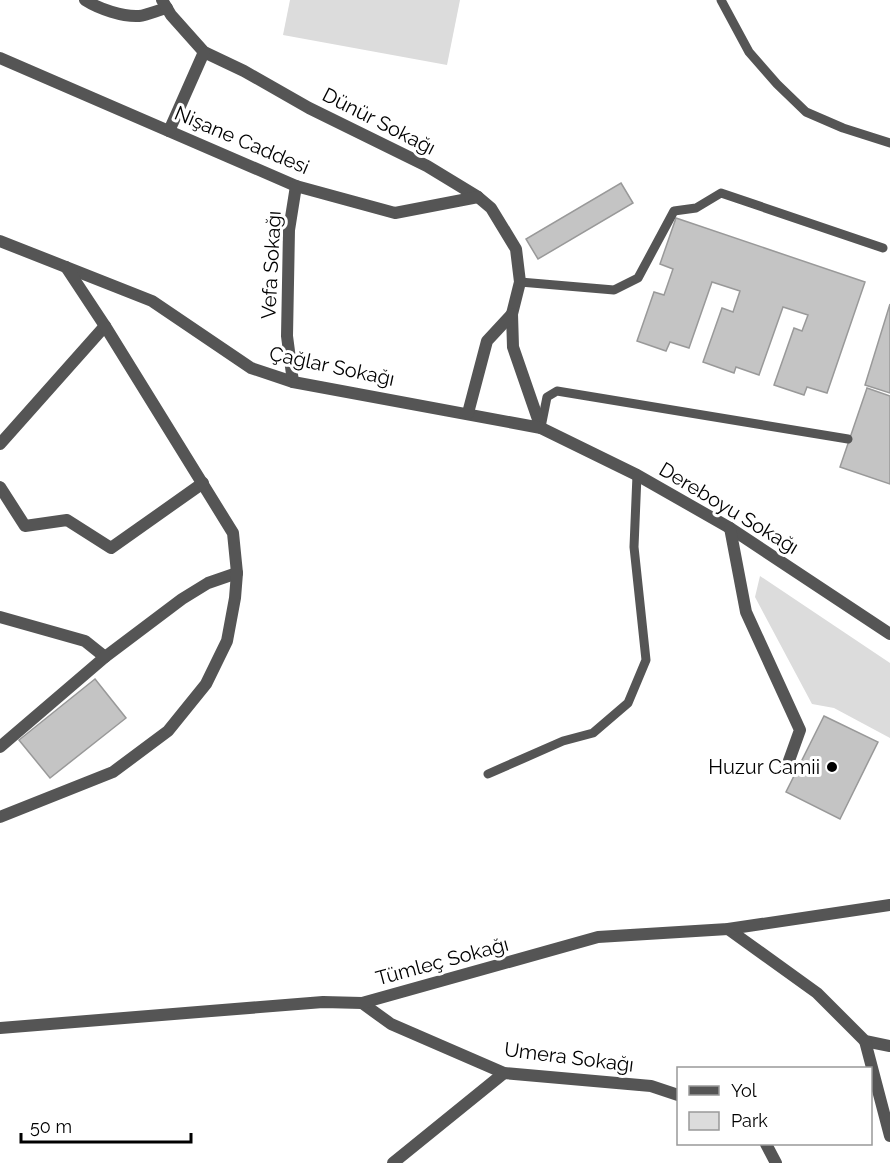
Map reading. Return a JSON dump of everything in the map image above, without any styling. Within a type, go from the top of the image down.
[{"type":"street","points":[[85,0],[93,5],[126,15],[140,16],[164,4]]},
{"type":"street","name":"Dünür Sokağı","points":[[164,4],[204,52],[244,71],[309,108],[427,166],[478,197],[491,208],[516,249],[520,282],[512,314],[513,347],[541,428]]},
{"type":"street","points":[[169,131],[204,52]]},
{"type":"street","name":"Nişane Caddesi","points":[[0,58],[296,186],[394,213],[478,197]]},
{"type":"street","name":"Vefa Sokağı","points":[[293,382],[287,336],[289,230],[296,186]]},
{"type":"street","name":"Çağlar Sokağı","points":[[0,241],[152,301],[251,368],[293,382],[541,428]]},
{"type":"street","points":[[0,817],[113,772],[168,731],[206,684],[227,641],[235,598],[237,573],[233,533],[66,267]]},
{"type":"street","name":"Dünür Sokağı","points":[[468,413],[487,341],[512,314]]},
{"type":"street","points":[[0,444],[105,326]]},
{"type":"street","name":"Dereboyu Sokağı","points":[[541,428],[637,475],[730,528],[890,634]]},
{"type":"street","points":[[0,487],[25,526],[68,520],[111,548],[203,483]]},
{"type":"street","points":[[730,528],[746,612],[800,730],[786,769]]},
{"type":"street","points":[[0,747],[105,657],[182,600],[208,583],[237,573]]},
{"type":"street","points":[[0,616],[84,641],[105,657]]},
{"type":"street","name":"Tümleç Sokağı","points":[[0,1028],[323,1002],[362,1003],[598,937],[728,929],[890,904]]},
{"type":"street","points":[[728,929],[816,993],[865,1041],[888,1121],[890,1136]]},
{"type":"street","name":"Umera Sokağı","points":[[362,1003],[391,1024],[504,1073],[651,1086],[677,1095]]},
{"type":"street","points":[[865,1041],[890,1046]]},
{"type":"street","points":[[393,1163],[504,1073]]},
{"type":"street","points":[[767,1145],[776,1163]]},
{"type":"lane","points":[[721,0],[749,52],[806,112],[843,128],[890,143]]},
{"type":"lane","points":[[520,282],[614,290],[638,278],[674,211],[696,208],[721,193],[884,248]]},
{"type":"lane","points":[[541,428],[547,397],[557,391],[848,439]]},
{"type":"lane","points":[[488,774],[563,741],[593,734],[628,703],[646,660],[634,547],[637,475]]},
{"type":"green space","points":[[290,0],[460,0],[447,65],[283,35]]},
{"type":"green space","points":[[760,576],[890,663],[890,738],[834,708],[812,704],[755,597]]},
{"type":"building","points":[[621,183],[633,203],[538,259],[526,239]]},
{"type":"building","points":[[676,218],[865,282],[827,393],[807,387],[804,395],[774,385],[794,328],[802,331],[808,315],[783,307],[759,375],[736,367],[734,373],[703,362],[722,308],[733,312],[740,291],[712,282],[689,348],[670,342],[666,351],[637,341],[654,292],[664,295],[673,269],[660,264]]},
{"type":"building","points":[[890,304],[890,393],[865,385]]},
{"type":"building","points":[[867,388],[890,396],[890,484],[840,467]]},
{"type":"building","points":[[95,679],[126,718],[50,778],[19,740]]},
{"type":"building","name":"Huzur Camii","points":[[824,716],[878,742],[840,819],[786,792]]},
{"type":"place","name":"Huzur Camii","points":[[832,767]]}]
